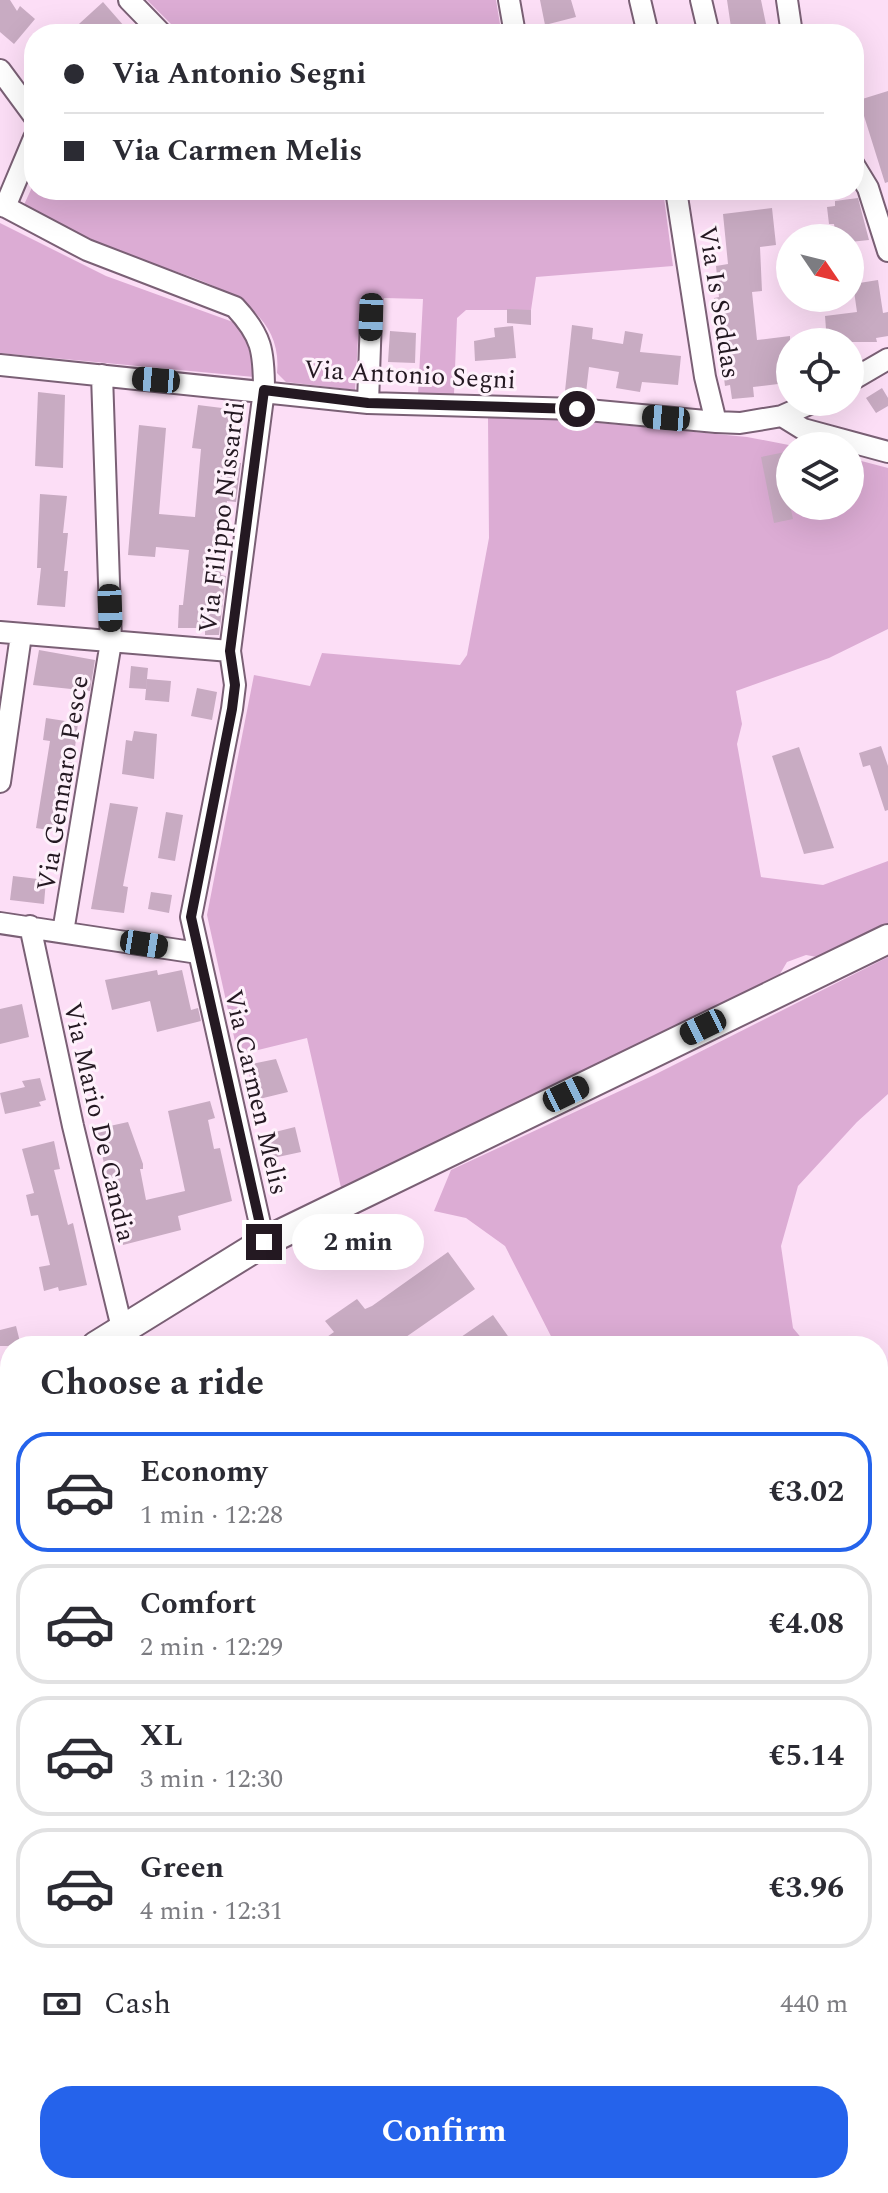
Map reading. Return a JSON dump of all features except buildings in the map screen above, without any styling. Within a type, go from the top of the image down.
[{"type":"street","points":[[129,0],[152,24]]},
{"type":"street","points":[[509,0],[513,24]]},
{"type":"street","points":[[640,0],[646,24]]},
{"type":"street","points":[[701,0],[707,24]]},
{"type":"street","points":[[787,0],[791,24]]},
{"type":"street","points":[[0,70],[24,102]]},
{"type":"street","points":[[3,206],[24,160]]},
{"type":"street","points":[[864,181],[888,251]]},
{"type":"street","name":"Via Is Seddas","points":[[678,200],[705,377],[716,422]]},
{"type":"street","name":"Via Filippo Nissardi","points":[[3,206],[87,250],[235,307],[258,337],[265,355],[264,390],[230,651],[235,685],[232,709],[191,917],[198,953]]},
{"type":"street","points":[[368,403],[371,317]]},
{"type":"street","points":[[864,373],[888,359]]},
{"type":"street","name":"Via Antonio Segni","points":[[0,365],[368,403],[577,409],[740,423],[782,416]]},
{"type":"street","name":"Via Gennaro Pesce","points":[[63,932],[111,642],[102,375]]},
{"type":"street","points":[[782,416],[803,429],[888,452]]},
{"type":"street","points":[[0,632],[230,651]]},
{"type":"street","points":[[0,782],[21,635]]},
{"type":"street","points":[[0,923],[198,953]]},
{"type":"street","name":"Via Mario De Candia","points":[[30,926],[73,1126],[122,1328]]},
{"type":"street","points":[[110,1336],[264,1242],[888,939]]},
{"type":"street","name":"Via Carmen Melis","points":[[198,953],[264,1242]]},
{"type":"shaded area","points":[[147,0],[496,0],[500,24],[171,24]]},
{"type":"shaded area","points":[[26,200],[664,200],[673,266],[536,277],[531,310],[466,310],[457,318],[454,394],[418,395],[423,299],[384,298],[384,304],[360,305],[355,390],[286,382],[277,373],[274,343],[262,320],[241,301],[184,274],[99,246],[23,207]]},
{"type":"shaded area","points":[[0,223],[106,276],[233,322],[245,333],[258,373],[254,377],[0,353]]},
{"type":"shaded area","points":[[488,418],[548,418],[747,437],[776,443],[776,520],[864,520],[864,462],[888,468],[888,629],[829,658],[736,691],[742,724],[737,744],[761,877],[823,885],[888,861],[888,925],[828,959],[806,955],[787,962],[777,979],[342,1192],[307,1038],[238,1055],[207,915],[254,675],[310,686],[322,653],[460,665],[467,655],[489,538]]},
{"type":"shaded area","points":[[888,957],[888,1094],[857,1122],[798,1186],[781,1246],[793,1328],[800,1336],[551,1336],[505,1246],[466,1218],[434,1211],[451,1170],[654,1075]]},
{"type":"route","points":[[264,1242],[191,917],[232,709],[235,685],[230,651],[264,390],[368,403],[577,409]]}]
